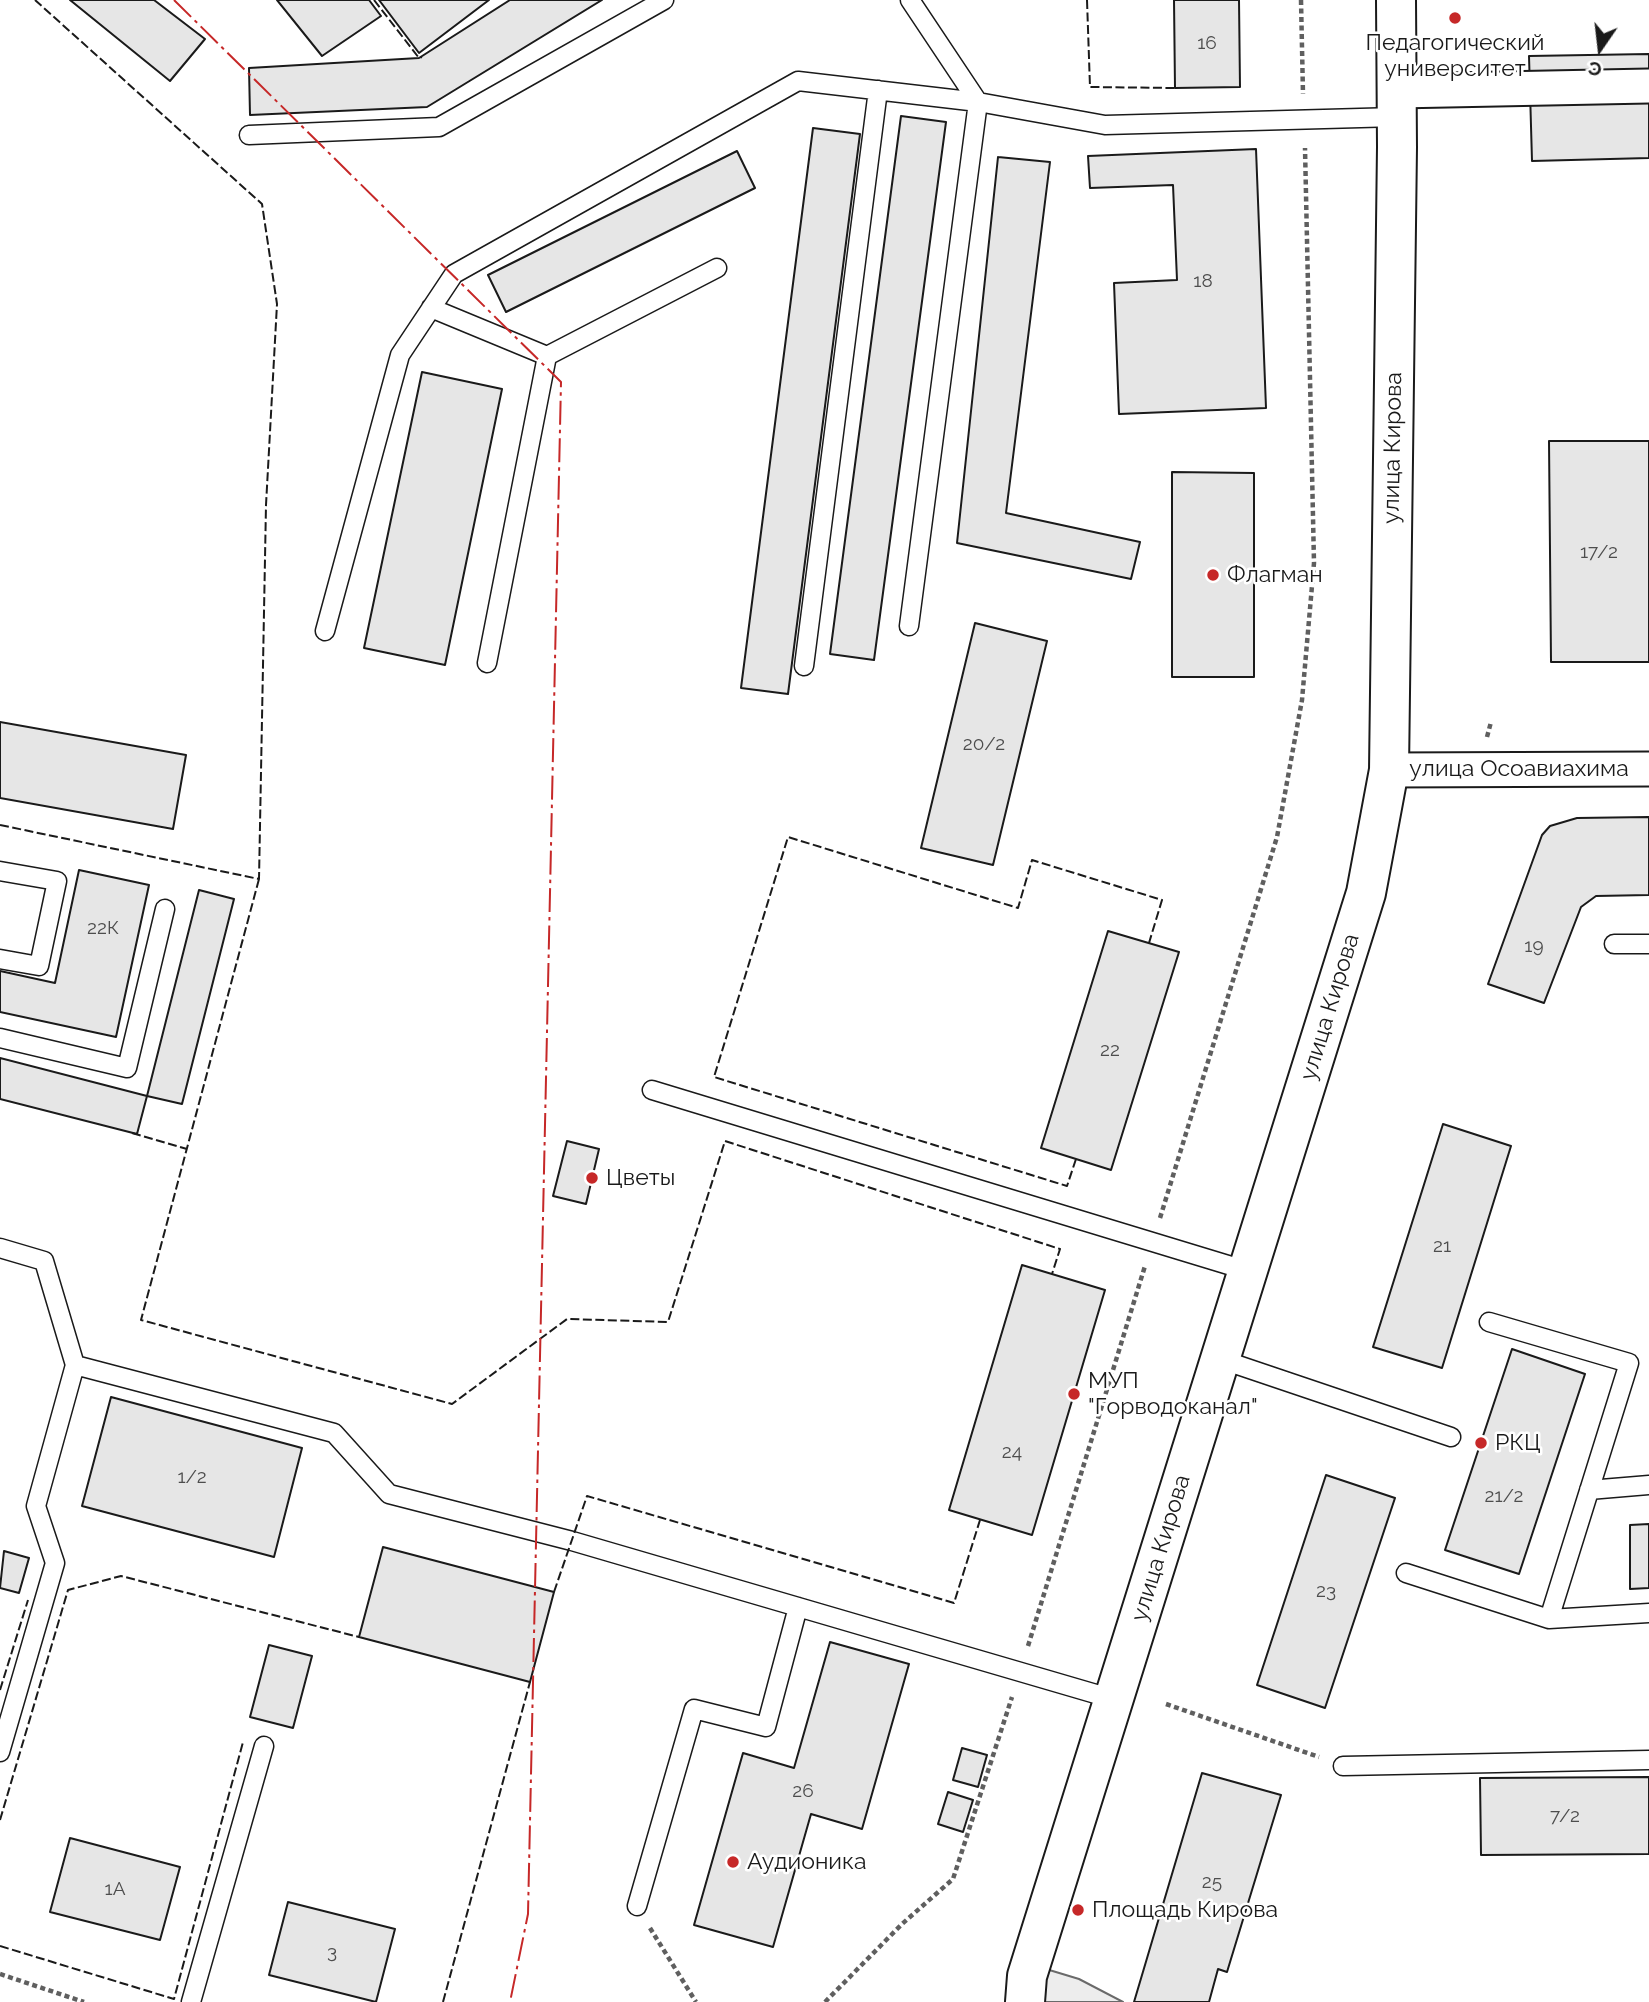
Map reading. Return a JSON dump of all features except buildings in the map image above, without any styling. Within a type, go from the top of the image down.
[{"type":"main road","name":"улица Кирова","points":[[1019,1993],[1366,894],[1389,769],[1397,104],[1395,0]]},
{"type":"street","points":[[1397,104],[1649,86]]},
{"type":"street","name":"улица Осоавиахима","points":[[1389,769],[1649,769]]},
{"type":"lane","points":[[249,135],[439,127],[664,0]]},
{"type":"lane","points":[[909,626],[978,102],[910,0]]},
{"type":"lane","points":[[325,631],[400,355],[454,274],[798,81],[978,102],[1105,125],[1304,120],[1397,104]]},
{"type":"lane","points":[[804,666],[878,90]]},
{"type":"lane","points":[[431,308],[547,356],[717,268]]},
{"type":"lane","points":[[487,663],[547,356]]},
{"type":"lane","points":[[0,870],[57,881],[39,966],[0,959]]},
{"type":"lane","points":[[0,1038],[127,1068],[165,909]]},
{"type":"lane","points":[[1614,944],[1649,944]]},
{"type":"lane","points":[[652,1090],[1248,1272]]},
{"type":"lane","points":[[0,1248],[44,1261],[75,1366],[36,1506],[55,1563],[0,1752]]},
{"type":"lane","points":[[1489,1322],[1629,1363],[1549,1619]]},
{"type":"lane","points":[[1220,1359],[1451,1437]]},
{"type":"lane","points":[[75,1366],[334,1433],[388,1494],[572,1541],[1113,1699]]},
{"type":"lane","points":[[1589,1490],[1649,1485]]},
{"type":"lane","points":[[1406,1573],[1549,1619],[1649,1613]]},
{"type":"lane","points":[[637,1906],[694,1709],[766,1727],[798,1607]]},
{"type":"lane","points":[[191,2002],[264,1746]]},
{"type":"lane","points":[[1343,1766],[1649,1760]]},
{"type":"path","points":[[825,2002],[953,1879],[1020,1672],[1277,837],[1301,699],[1314,563],[1301,0]]},
{"type":"path","points":[[1166,1704],[1343,1766]]},
{"type":"path","points":[[637,1906],[696,2002]]},
{"type":"path","points":[[0,1975],[84,2002]]},
{"type":"shaded area","points":[[1046,1969],[1079,1979],[1123,2002],[1039,2002]]},
{"type":"fence","points":[[0,825],[259,879],[266,505],[277,304],[262,204],[35,0]]},
{"type":"fence","points":[[374,0],[419,58],[422,57]]},
{"type":"fence","points":[[1087,0],[1090,87],[1175,88]]},
{"type":"fence","points":[[1076,1159],[1067,1186],[714,1077],[788,837],[1018,908],[1032,860],[1162,900],[1149,943]]},
{"type":"fence","points":[[259,879],[141,1320],[452,1404],[567,1319],[668,1322],[725,1141],[1060,1249],[1052,1274]]},
{"type":"fence","points":[[132,1133],[187,1149]]},
{"type":"fence","points":[[554,1592],[587,1496],[954,1603],[980,1520]]},
{"type":"fence","points":[[0,1820],[68,1590],[121,1576],[359,1637]]},
{"type":"fence","points":[[0,1690],[28,1600]]},
{"type":"fence","points":[[443,2002],[530,1682]]},
{"type":"fence","points":[[0,1946],[174,1999],[243,1742]]},
{"type":"power","points":[[174,0],[561,382],[528,1914],[510,2002]]},
{"type":"place","name":"Педагогический университет","points":[[1455,18]]},
{"type":"place","name":"Флагман","points":[[1213,575]]},
{"type":"place","name":"Цветы","points":[[592,1178]]},
{"type":"place","name":"МУП \"Горводоканал\"","points":[[1074,1394]]},
{"type":"place","name":"РКЦ","points":[[1481,1443]]},
{"type":"place","name":"Аудионика","points":[[733,1862]]},
{"type":"place","name":"Площадь Кирова","points":[[1078,1910]]}]
